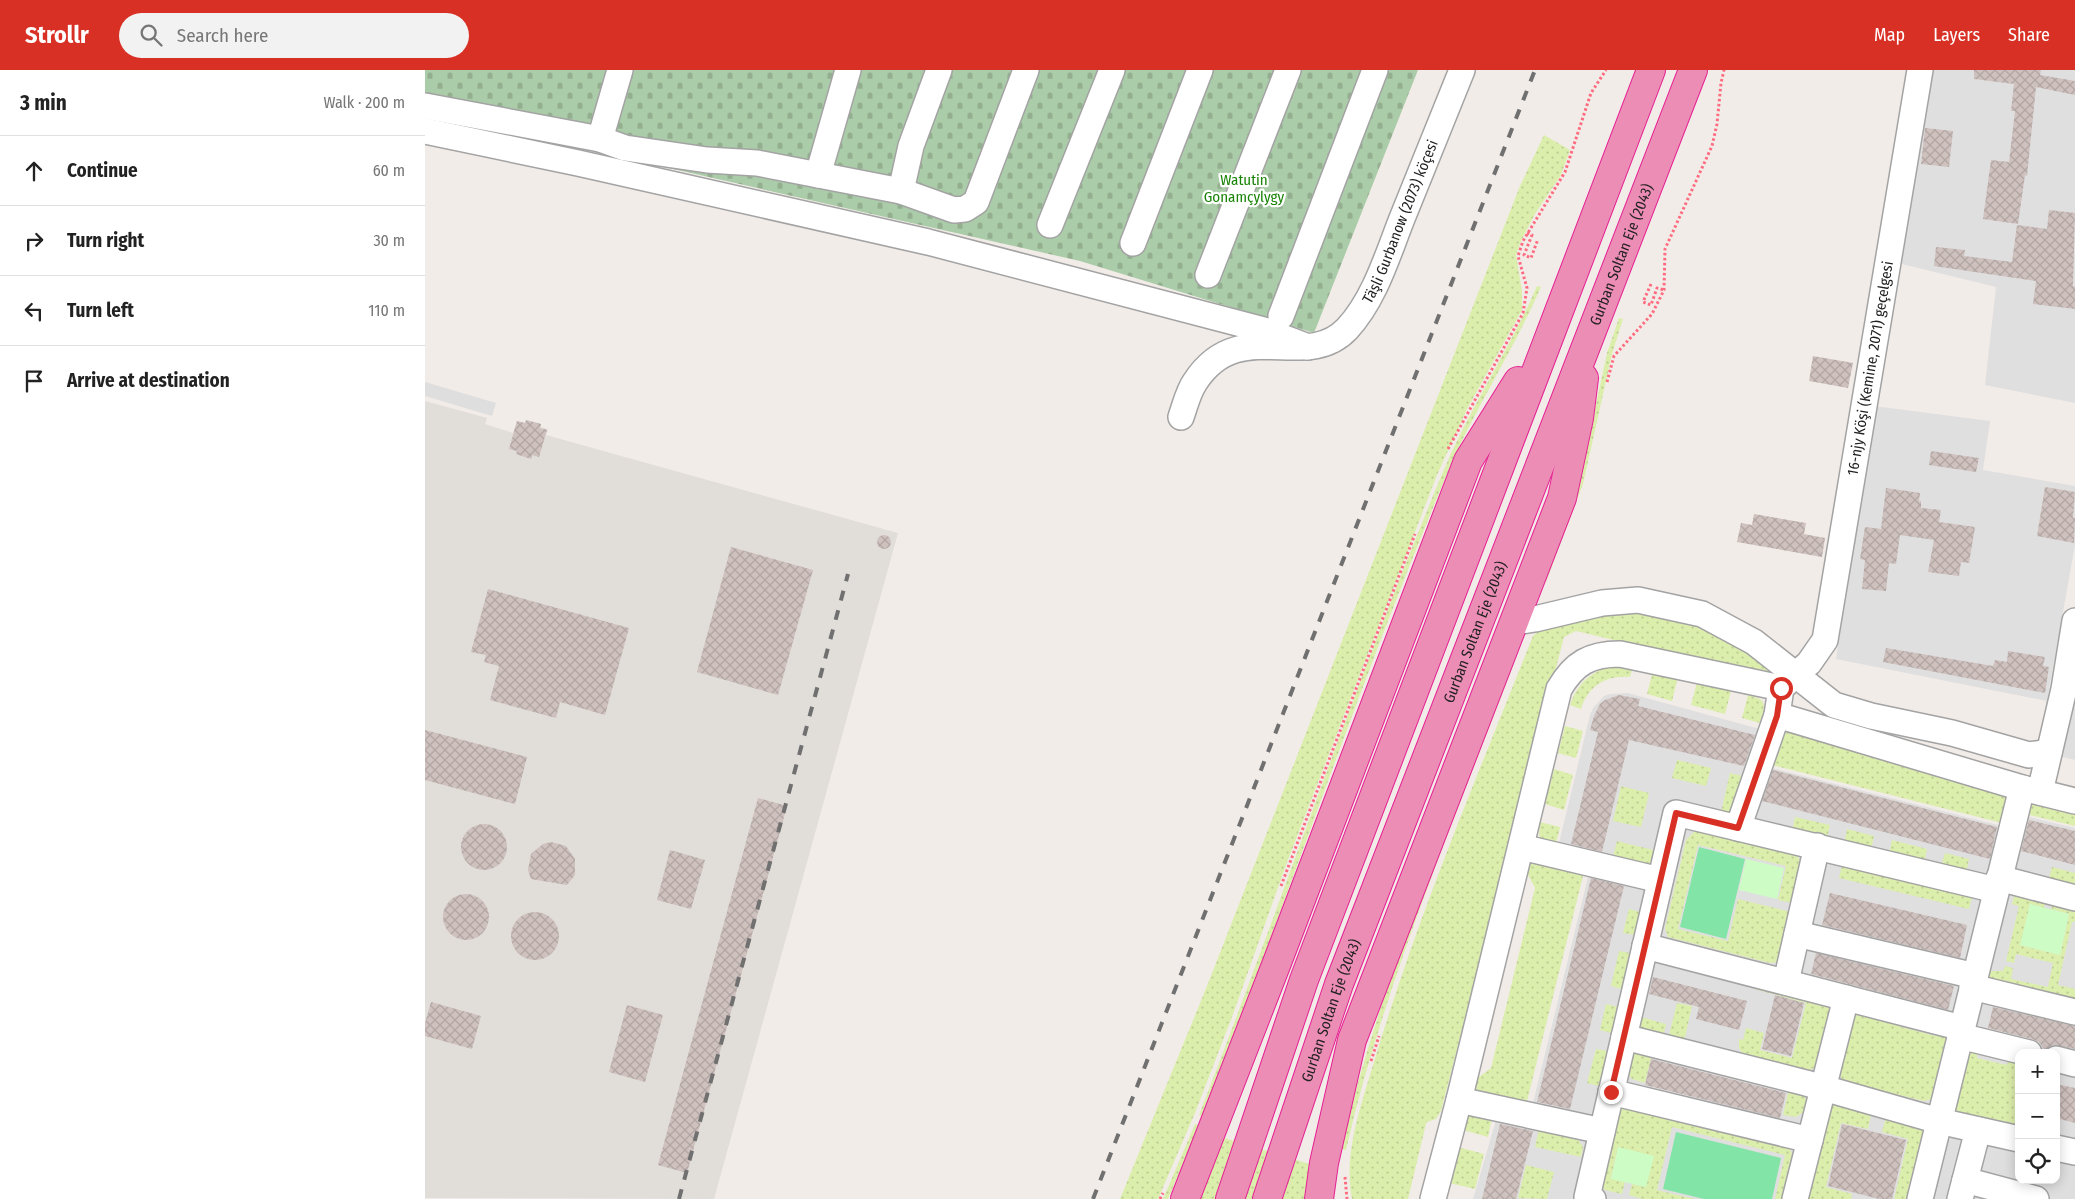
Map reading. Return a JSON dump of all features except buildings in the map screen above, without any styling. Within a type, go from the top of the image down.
[{"type":"highway","points":[[1230,1199],[1304,980],[1651,70]]},
{"type":"highway","name":"Gurban Soltan Eje (2043)","points":[[1267,1199],[1339,984],[1693,70]]},
{"type":"highway","points":[[1185,1199],[1468,461],[1550,332]]},
{"type":"highway","points":[[1321,1197],[1324,1163],[1353,1040],[1562,498],[1579,418],[1589,339]]},
{"type":"street","points":[[600,138],[620,70]]},
{"type":"street","points":[[818,175],[848,70]]},
{"type":"street","points":[[901,191],[911,146],[939,70]]},
{"type":"street","points":[[425,106],[600,138],[625,148],[707,160],[757,163],[901,191],[953,210],[965,209],[976,202],[1026,70]]},
{"type":"street","points":[[1050,225],[1112,70]]},
{"type":"street","points":[[1133,243],[1201,70]]},
{"type":"street","points":[[1208,275],[1288,70]]},
{"type":"street","points":[[1281,316],[1375,70]]},
{"type":"street","name":"Täşli Gurbanow (2073) köçesi","points":[[1181,417],[1194,383],[1206,366],[1223,353],[1244,347],[1309,347],[1335,338],[1346,330],[1358,315],[1378,279],[1462,70]]},
{"type":"street","name":"16-njy Köşi (Kemine, 2071) geçelgesi","points":[[1796,675],[1825,640],[1921,70]]},
{"type":"street","points":[[425,131],[578,163],[928,242],[1264,330],[1309,347]]},
{"type":"street","points":[[1514,622],[1602,603],[1638,600],[1702,614],[1754,642],[1834,705],[1952,733],[2029,755],[2049,752]]},
{"type":"street","points":[[1920,1199],[1997,884],[2031,790],[2049,752],[2063,690],[2075,621]]},
{"type":"street","points":[[1433,1199],[1559,689],[1568,673],[1582,662],[1603,654],[1620,654],[1796,675]]},
{"type":"street","points":[[1738,828],[1777,716],[1796,675]]},
{"type":"street","points":[[1777,716],[2075,801]]},
{"type":"street","points":[[1593,1199],[1587,1197],[1676,813],[1817,846],[1997,884],[2075,898]]},
{"type":"street","points":[[1786,982],[1817,846]]},
{"type":"street","points":[[1521,847],[1660,880]]},
{"type":"street","points":[[1797,934],[2075,1012]]},
{"type":"street","points":[[1645,946],[1846,998],[2016,1049]]},
{"type":"street","points":[[1795,1199],[1846,998]]},
{"type":"street","points":[[1624,1037],[1806,1082],[1939,1121],[2015,1138]]},
{"type":"street","points":[[2060,1060],[2075,1064]]},
{"type":"street","points":[[1611,1092],[1810,1140]]},
{"type":"street","points":[[1459,1100],[1602,1131]]},
{"type":"street","points":[[1978,1130],[1963,1189],[2036,1199]]},
{"type":"street","points":[[2060,1149],[2075,1152]]},
{"type":"path","points":[[1527,234],[1532,235],[1524,255],[1531,258],[1538,240]]},
{"type":"path","points":[[1651,284],[1643,302],[1651,305],[1657,288],[1664,290]]},
{"type":"shaded area","points":[[1928,70],[2075,70],[2075,403],[1985,385],[1996,287],[1902,264],[1912,166]]},
{"type":"shaded area","points":[[425,382],[496,403],[492,416],[425,396]]},
{"type":"shaded area","points":[[425,401],[487,418],[485,424],[513,433],[517,421],[525,423],[526,420],[541,424],[540,427],[548,429],[546,435],[898,533],[714,1199],[425,1198]]},
{"type":"shaded area","points":[[1874,406],[1990,421],[1983,470],[2075,486],[2075,545],[2047,701],[1836,659]]},
{"type":"shaded area","points":[[2075,669],[2075,760],[2059,756]]},
{"type":"shaded area","points":[[1628,693],[1760,729],[1768,767],[2002,826],[2025,816],[2075,828],[2075,1199],[1473,1199],[1496,1120],[1532,1107],[1589,873],[1558,847],[1590,715],[1593,708],[1604,696]]},
{"type":"shaded area","points":[[1947,1136],[1959,1141],[1944,1199],[1931,1199]]},
{"type":"shaded area","points":[[1997,1143],[2015,1147],[2015,1184],[2060,1184],[2060,1158],[2075,1162],[2075,1199],[2065,1199],[1988,1180]]},
{"type":"green space","name":"Watutin Gonamçylygy","points":[[425,70],[1418,70],[1314,333],[1080,261],[425,113]]},
{"type":"green space","points":[[1544,135],[1570,150],[1561,175],[1535,214],[1516,255],[1522,291],[1522,310],[1467,409],[1437,475],[1286,865],[1232,1017],[1195,1113],[1158,1199],[1120,1199],[1207,986],[1520,186]]},
{"type":"green space","points":[[1537,286],[1541,287],[1457,452],[1414,555],[1352,715],[1264,957],[1203,1117],[1199,1115],[1260,955],[1348,713],[1410,553],[1453,450]]},
{"type":"green space","points":[[1619,318],[1623,319],[1612,354],[1583,484],[1546,582],[1542,580],[1579,483],[1607,353]]},
{"type":"green space","points":[[1614,601],[1716,626],[1782,680],[1576,631],[1564,637],[1441,1111],[1436,1119],[1426,1124],[1408,1199],[1352,1199],[1350,1165],[1355,1130],[1391,1008],[1428,901],[1533,636],[1552,618]]},
{"type":"green space","points":[[1511,662],[1514,663],[1444,843],[1400,965],[1380,1026],[1346,1150],[1341,1149],[1375,1025],[1417,902]]},
{"type":"green space","points":[[1615,665],[1633,666],[1630,677],[1613,678],[1599,684],[1588,694],[1581,709],[1570,705],[1577,690],[1587,679],[1607,667]]},
{"type":"green space","points":[[1653,671],[1678,677],[1672,701],[1647,694]]},
{"type":"green space","points":[[1697,682],[1731,691],[1725,714],[1691,705]]},
{"type":"green space","points":[[1748,695],[1759,699],[1764,704],[1760,723],[1742,718]]},
{"type":"green space","points":[[1565,726],[1583,731],[1576,758],[1558,753]]},
{"type":"green space","points":[[1790,731],[2009,790],[2002,823],[1772,765],[1783,734]]},
{"type":"green space","points":[[1677,760],[1711,768],[1706,786],[1672,778]]},
{"type":"green space","points":[[1554,769],[1573,775],[1564,810],[1545,804]]},
{"type":"green space","points":[[1730,773],[1747,777],[1739,809],[1729,814],[1721,812]]},
{"type":"green space","points":[[1621,786],[1649,793],[1641,827],[1613,821]]},
{"type":"green space","points":[[2030,801],[2075,804],[2075,826],[2026,814]]},
{"type":"green space","points":[[1795,817],[1830,825],[1827,839],[1792,831]]},
{"type":"green space","points":[[1540,822],[1560,827],[1556,844],[1544,841],[1539,836]]},
{"type":"green space","points":[[1847,829],[1874,836],[1871,850],[1844,844]]},
{"type":"green space","points":[[1694,832],[1701,832],[1798,857],[1801,863],[1793,903],[1778,900],[1786,866],[1698,845],[1678,929],[1728,941],[1738,899],[1791,912],[1780,957],[1776,962],[1770,963],[1668,937],[1665,928],[1686,840]]},
{"type":"green space","points":[[1892,840],[1927,849],[1924,863],[1889,854]]},
{"type":"green space","points":[[1617,841],[1657,851],[1654,860],[1650,865],[1613,857]]},
{"type":"green space","points":[[1699,847],[1745,859],[1726,939],[1680,927]]},
{"type":"green space","points":[[1945,853],[1969,859],[1966,873],[1941,867]]},
{"type":"green space","points":[[1746,859],[1784,868],[1777,899],[1739,890]]},
{"type":"green space","points":[[1531,862],[1584,872],[1526,1105],[1478,1092],[1472,1087],[1475,1080],[1491,1068],[1535,888],[1527,873],[1527,865]]},
{"type":"green space","points":[[1842,865],[1972,897],[1969,909],[1839,878]]},
{"type":"green space","points":[[2052,867],[2075,873],[2075,888],[2048,882]]},
{"type":"green space","points":[[2015,893],[2046,901],[2044,908],[2030,904],[2021,945],[2060,955],[2069,914],[2051,909],[2053,902],[2075,908],[2075,922],[2072,922],[2058,985],[2075,989],[2075,1000],[1987,978],[1989,971],[2003,971],[2005,966],[2013,968],[2011,979],[2048,987],[2053,963],[2016,954],[2014,963],[2006,961],[2019,906],[2012,904]]},
{"type":"green space","points":[[2030,904],[2069,914],[2060,955],[2020,945]]},
{"type":"green space","points":[[1629,909],[1640,912],[1635,935],[1623,933]]},
{"type":"green space","points":[[1619,951],[1630,953],[1622,989],[1611,986]]},
{"type":"green space","points":[[1758,987],[1828,1003],[1831,1008],[1817,1066],[1803,1071],[1742,1053],[1739,1048],[1739,1039],[1743,1040],[1746,1028],[1764,1033],[1760,1050],[1792,1058],[1806,1003],[1754,989]]},
{"type":"green space","points":[[1677,1003],[1692,1006],[1685,1037],[1682,1041],[1668,1039]]},
{"type":"green space","points":[[1606,1004],[1618,1007],[1611,1033],[1600,1030]]},
{"type":"green space","points":[[1860,1010],[1903,1018],[1901,1027],[1936,1036],[1938,1027],[1950,1034],[1937,1098],[1924,1101],[1849,1083],[1842,1079],[1838,1072],[1852,1013]]},
{"type":"green space","points":[[1637,1016],[1666,1024],[1663,1037],[1641,1031]]},
{"type":"green space","points":[[1968,1047],[1977,1054],[1977,1058],[2007,1065],[2009,1057],[2015,1058],[2015,1131],[1955,1113],[1954,1105]]},
{"type":"green space","points":[[1596,1049],[1607,1051],[1599,1086],[1587,1083]]},
{"type":"green space","points":[[1638,1052],[1652,1054],[1645,1083],[1632,1079],[1628,1075],[1633,1054]]},
{"type":"green space","points":[[1789,1089],[1802,1093],[1807,1101],[1805,1111],[1796,1117],[1783,1115]]},
{"type":"green space","points":[[1835,1104],[1872,1110],[1868,1129],[1841,1123],[1826,1187],[1852,1194],[1851,1199],[1807,1199],[1830,1107]]},
{"type":"green space","points":[[1621,1107],[1788,1144],[1792,1154],[1781,1199],[1775,1199],[1785,1155],[1672,1127],[1657,1190],[1694,1199],[1643,1199],[1629,1195],[1632,1184],[1646,1187],[1618,1147],[1611,1178],[1625,1182],[1622,1194],[1605,1190],[1602,1187]]},
{"type":"green space","points":[[1887,1114],[1925,1129],[1910,1199],[1894,1199],[1908,1139],[1882,1132]]},
{"type":"green space","points":[[1469,1115],[1492,1118],[1488,1137],[1463,1130],[1465,1119]]},
{"type":"green space","points":[[1195,1124],[1199,1125],[1168,1199],[1163,1199]]},
{"type":"green space","points":[[1539,1129],[1577,1138],[1583,1147],[1581,1157],[1535,1147]]},
{"type":"green space","points":[[1676,1132],[1781,1158],[1772,1199],[1704,1199],[1663,1189]]},
{"type":"green space","points":[[1221,1137],[1313,1165],[1305,1199],[1195,1199]]},
{"type":"green space","points":[[1458,1147],[1484,1154],[1475,1189],[1449,1183]]},
{"type":"green space","points":[[1618,1147],[1654,1156],[1646,1187],[1611,1179]]},
{"type":"green space","points":[[1526,1165],[1554,1172],[1547,1199],[1518,1198]]},
{"type":"railway","points":[[1093,1199],[1535,70]]},
{"type":"railway","points":[[679,1199],[848,574]]},
{"type":"route","points":[[1611,1092],[1676,813],[1738,828],[1777,716],[1781,688]]}]
